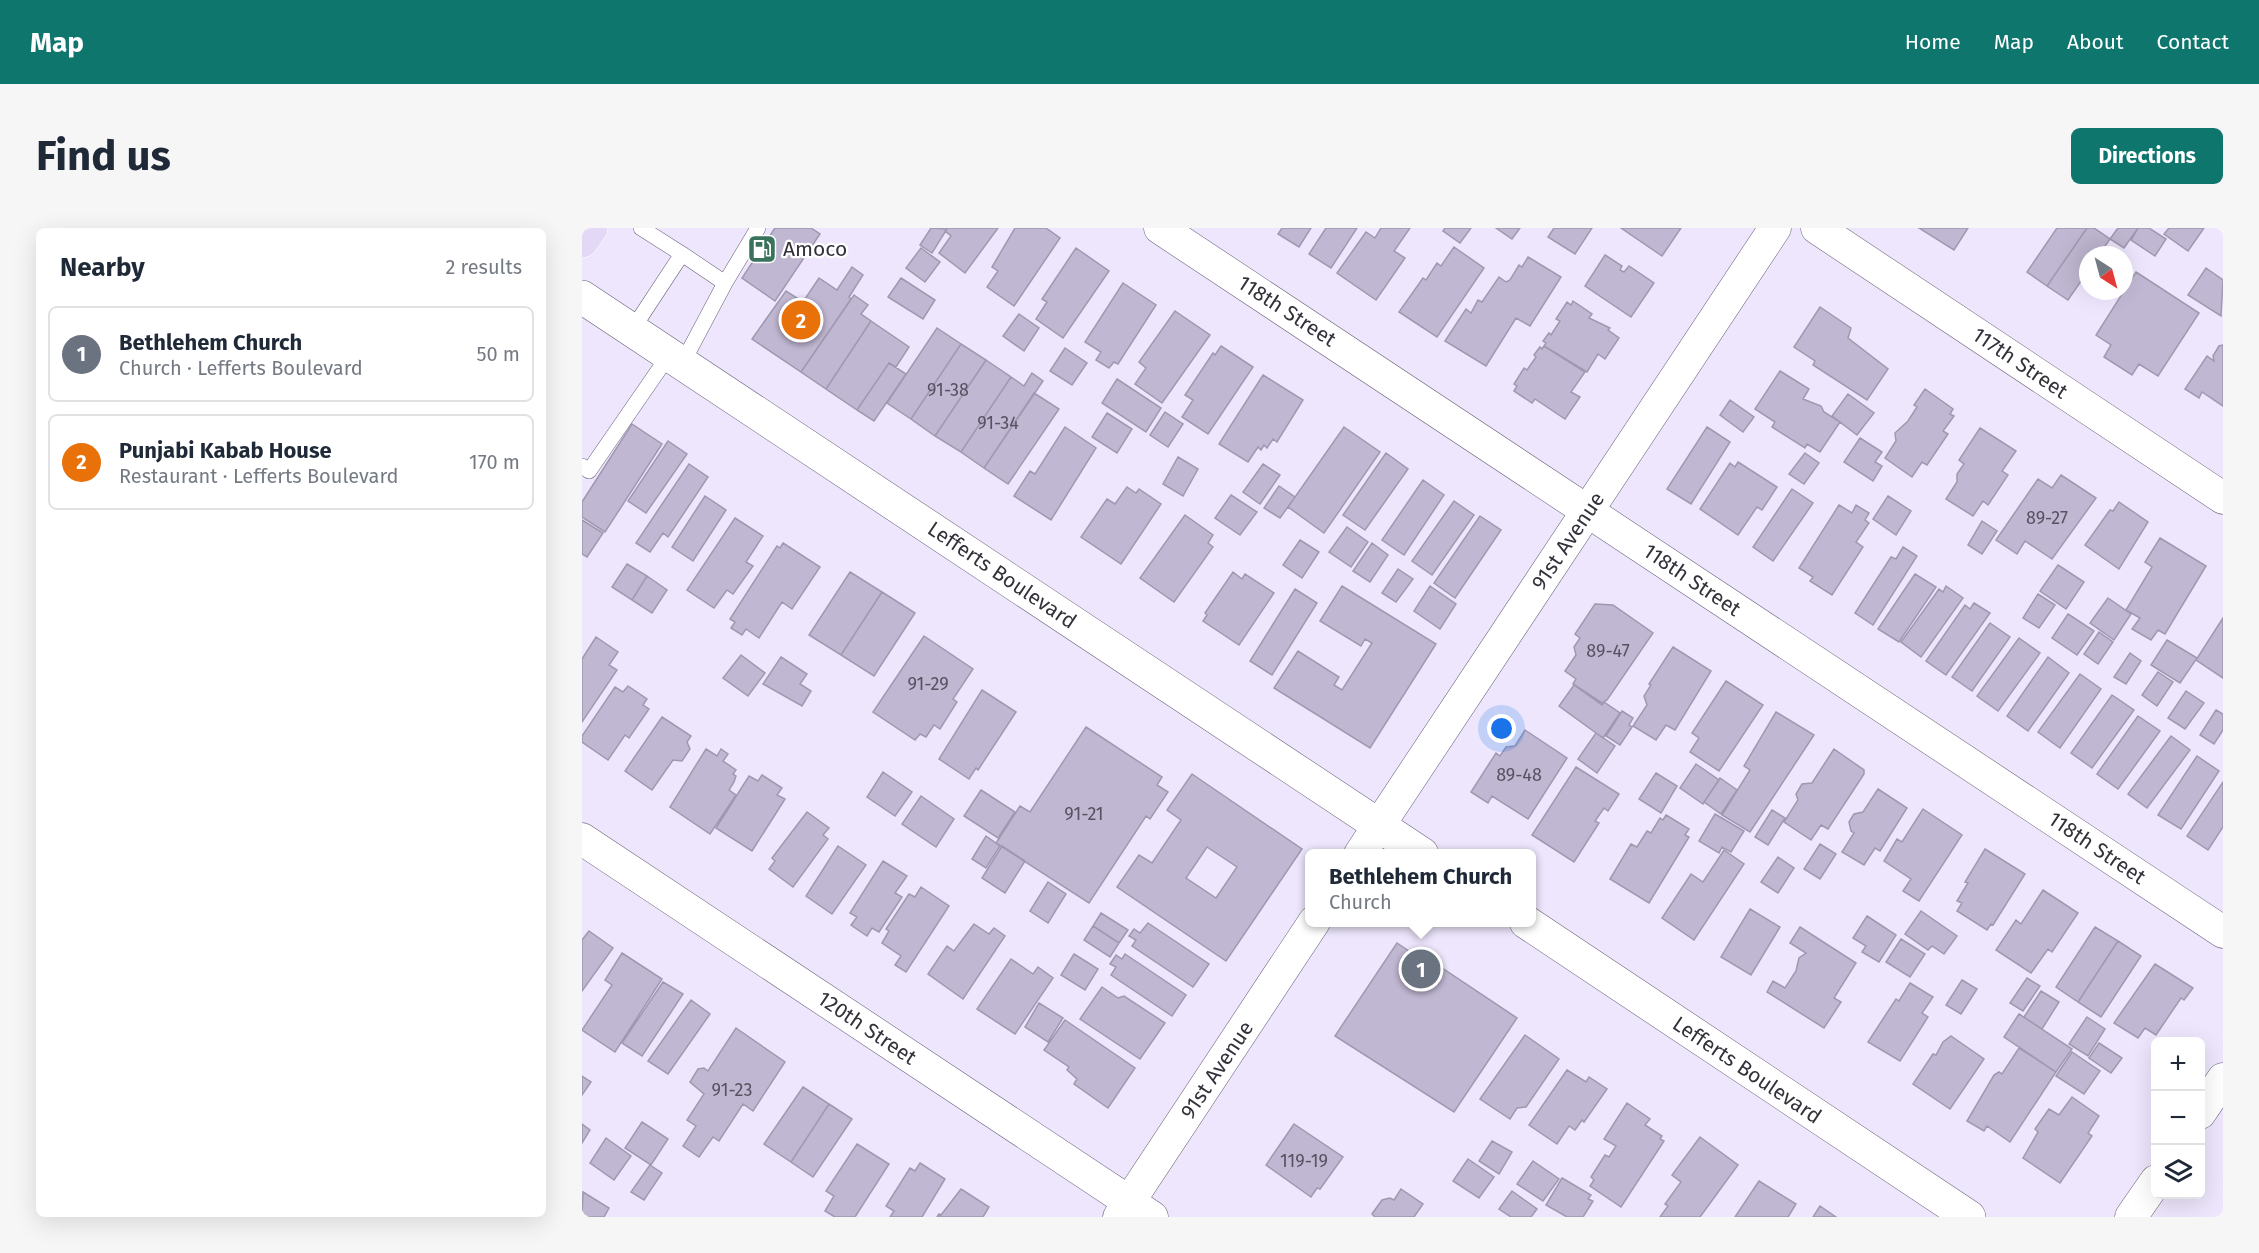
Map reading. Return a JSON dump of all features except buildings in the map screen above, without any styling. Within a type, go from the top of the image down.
[{"type":"main road","points":[[582,241],[591,228]]},
{"type":"street","name":"118th Street","points":[[1160,228],[2223,932]]},
{"type":"street","name":"91st Avenue","points":[[1363,849],[1775,228]]},
{"type":"street","name":"117th Street","points":[[1817,228],[2223,498]]},
{"type":"street","name":"Lefferts Boulevard","points":[[582,297],[1415,849]]},
{"type":"street","name":"120th Street","points":[[582,839],[1133,1212]]},
{"type":"street","name":"91st Avenue","points":[[1133,1212],[1311,927]]},
{"type":"street","name":"Lefferts Boulevard","points":[[1534,927],[1969,1217]]},
{"type":"street","points":[[2205,1106],[2223,1079]]},
{"type":"street","points":[[2131,1217],[2151,1187]]},
{"type":"lane","points":[[582,466],[589,471],[676,359],[758,228]]},
{"type":"lane","points":[[651,231],[725,283]]},
{"type":"lane","points":[[632,330],[682,254]]},
{"type":"place","name":"Amoco","points":[[762,249]]},
{"type":"place","name":"Punjabi Kabab House","points":[[801,320]]},
{"type":"place","name":"Bethlehem Church","points":[[1421,969]]}]
